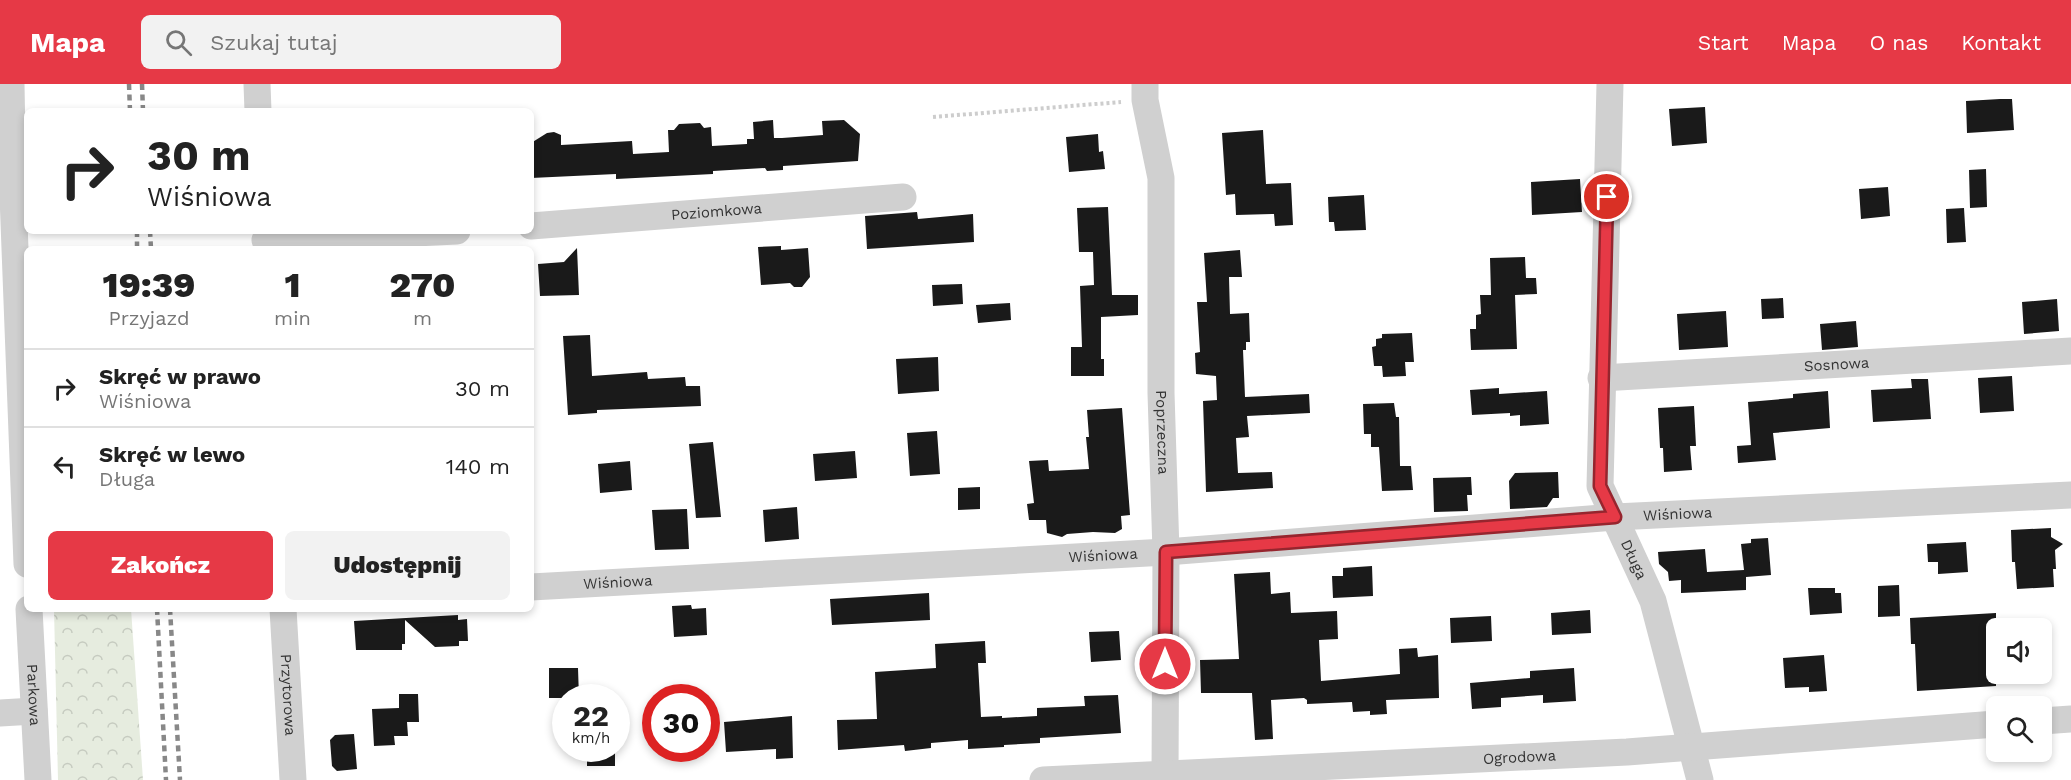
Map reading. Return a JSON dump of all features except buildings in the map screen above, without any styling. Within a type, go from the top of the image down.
[{"type":"street","points":[[11,84],[11,477],[24,548]]},
{"type":"street","points":[[257,84],[258,108]]},
{"type":"street","name":"Długa","points":[[1610,84],[1600,486],[1653,601],[1700,780]]},
{"type":"street","name":"Poprzeczna","points":[[1145,92],[1161,178],[1161,393],[1166,552],[1165,778]]},
{"type":"street","name":"Poziomkowa","points":[[534,226],[903,197]]},
{"type":"street","points":[[265,240],[393,234]]},
{"type":"street","name":"Sosnowa","points":[[1601,378],[2071,351]]},
{"type":"street","name":"Wiśniowa","points":[[534,586],[1166,552],[1615,517],[2071,495]]},
{"type":"street","name":"Parkowa","points":[[29,612],[38,780]]},
{"type":"street","name":"Przytorowa","points":[[283,612],[293,780]]},
{"type":"street","points":[[0,713],[34,711]]},
{"type":"street","points":[[2052,720],[2071,719]]},
{"type":"street","name":"Ogrodowa","points":[[1043,780],[1165,778],[1627,752],[1986,725]]},
{"type":"path","points":[[933,117],[1145,92]]},
{"type":"green space","points":[[54,612],[131,612],[143,780],[58,780]]},
{"type":"railway","points":[[129,84],[130,108]]},
{"type":"railway","points":[[142,84],[143,108]]},
{"type":"railway","points":[[137,234],[137,246]]},
{"type":"railway","points":[[150,234],[151,246]]},
{"type":"railway","points":[[157,612],[166,780]]},
{"type":"railway","points":[[170,612],[180,780]]},
{"type":"route","points":[[1165,664],[1166,552],[1615,517],[1600,486],[1607,197]]}]
